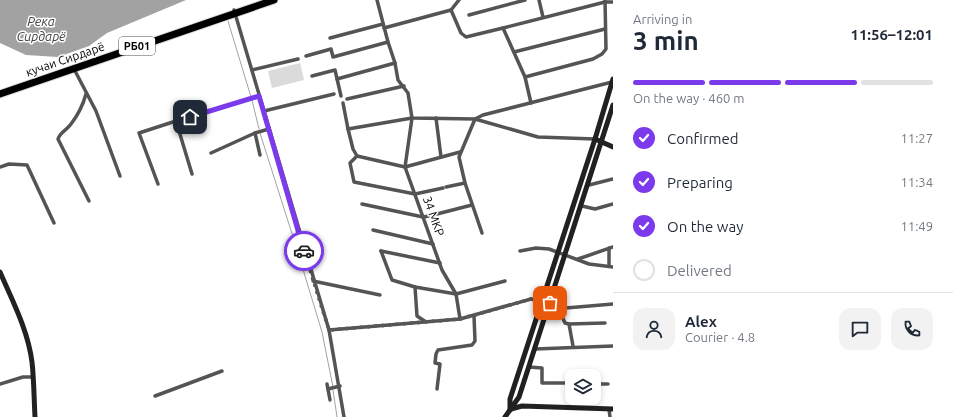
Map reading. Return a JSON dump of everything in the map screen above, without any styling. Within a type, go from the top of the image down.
[{"type":"highway","name":"РБ01","points":[[234,12],[262,0]]},
{"type":"highway","name":"РБ01","points":[[0,91],[234,12],[274,0]]},
{"type":"highway","name":"кучаи Сирдарё","points":[[0,94],[73,67]]},
{"type":"main road","points":[[510,410],[510,399],[596,139],[613,80]]},
{"type":"main road","points":[[505,417],[518,397],[529,368],[589,185],[613,105]]},
{"type":"main road","points":[[596,139],[613,147]]},
{"type":"main road","points":[[0,272],[25,331],[32,361],[35,417]]},
{"type":"main road","points":[[516,381],[523,384]]},
{"type":"main road","points":[[518,397],[518,401],[522,406]]},
{"type":"main road","points":[[510,410],[522,406],[611,409]]},
{"type":"street","points":[[383,0],[377,1],[395,63],[398,80],[408,93],[412,118],[405,167]]},
{"type":"street","points":[[330,38],[451,10],[459,0]]},
{"type":"street","points":[[468,15],[525,0]]},
{"type":"street","points":[[539,0],[543,17]]},
{"type":"street","points":[[451,10],[461,32],[466,37],[605,1],[613,2]]},
{"type":"street","points":[[525,78],[593,59],[602,54],[606,49],[605,1]]},
{"type":"street","points":[[234,12],[313,281],[329,330],[340,386],[344,417]]},
{"type":"street","points":[[503,28],[525,78],[531,103]]},
{"type":"street","points":[[514,52],[605,29]]},
{"type":"street","points":[[306,56],[331,49],[333,57],[388,42]]},
{"type":"street","points":[[252,70],[298,59]]},
{"type":"street","points":[[337,79],[395,63]]},
{"type":"street","points":[[73,67],[96,111],[120,176]]},
{"type":"street","points":[[312,76],[335,70],[341,96]]},
{"type":"street","points":[[482,233],[465,183],[459,157],[475,119],[483,115],[613,80]]},
{"type":"street","points":[[347,99],[404,86]]},
{"type":"street","points":[[86,94],[83,105],[71,124],[60,134],[58,139],[89,201]]},
{"type":"street","points":[[264,111],[334,94]]},
{"type":"street","points":[[158,184],[139,133],[259,96]]},
{"type":"street","points":[[343,103],[348,129],[356,156]]},
{"type":"street","points":[[348,129],[412,118],[475,119],[538,137],[596,139]]},
{"type":"street","points":[[436,118],[441,157]]},
{"type":"street","points":[[176,121],[192,174]]},
{"type":"street","points":[[211,153],[255,133],[269,129]]},
{"type":"street","points":[[255,133],[260,155]]},
{"type":"street","points":[[356,156],[405,167],[460,152]]},
{"type":"street","points":[[356,156],[350,163],[354,182],[415,194],[465,183]]},
{"type":"street","points":[[0,167],[9,164],[27,165],[54,223]]},
{"type":"street","name":"34 МКР","points":[[405,167],[440,264],[456,294],[460,319]]},
{"type":"street","points":[[589,185],[613,179]]},
{"type":"street","points":[[362,204],[423,217],[472,204]]},
{"type":"street","points":[[582,206],[595,209],[613,204]]},
{"type":"street","points":[[373,230],[433,244]]},
{"type":"street","points":[[291,243],[301,240]]},
{"type":"street","points":[[520,251],[536,248],[549,249],[565,256],[580,259],[611,247],[611,266],[589,264],[573,258]]},
{"type":"street","points":[[440,264],[381,251],[392,280],[415,286],[456,294],[505,281]]},
{"type":"street","points":[[313,281],[380,295]]},
{"type":"street","points":[[415,286],[417,316],[426,323]]},
{"type":"street","points":[[329,330],[460,319],[531,299],[543,300],[550,303]]},
{"type":"street","points":[[566,308],[613,304]]},
{"type":"street","points":[[556,312],[561,314],[565,323],[569,324],[605,323]]},
{"type":"street","points":[[437,390],[440,364],[435,363],[436,352],[438,350],[472,345],[475,341],[474,316]]},
{"type":"street","points":[[569,324],[572,346]]},
{"type":"street","points":[[535,349],[572,346],[613,346]]},
{"type":"street","points":[[529,368],[542,368],[542,383],[565,384]]},
{"type":"street","points":[[155,396],[222,371]]},
{"type":"street","points":[[0,384],[23,377],[33,377]]},
{"type":"street","points":[[327,384],[331,388],[330,400]]},
{"type":"street","points":[[601,384],[608,384]]},
{"type":"street","points":[[331,388],[340,386]]},
{"type":"street","points":[[610,417],[611,409]]},
{"type":"shaded area","points":[[300,63],[304,80],[272,88],[268,71]]},
{"type":"water","name":"Река Сирдарё","points":[[0,0],[186,0],[107,33],[89,46],[58,57],[26,55],[0,43]]},
{"type":"waterway","points":[[228,21],[251,97]]},
{"type":"waterway","points":[[252,100],[259,129]]},
{"type":"waterway","points":[[260,133],[294,240]]},
{"type":"waterway","points":[[295,243],[322,332],[333,387]]},
{"type":"waterway","points":[[333,390],[337,417]]},
{"type":"way so far","points":[[304,251],[329,330],[460,319],[531,299],[543,300],[550,303]]},
{"type":"route","points":[[190,117],[259,96],[304,251]]}]
